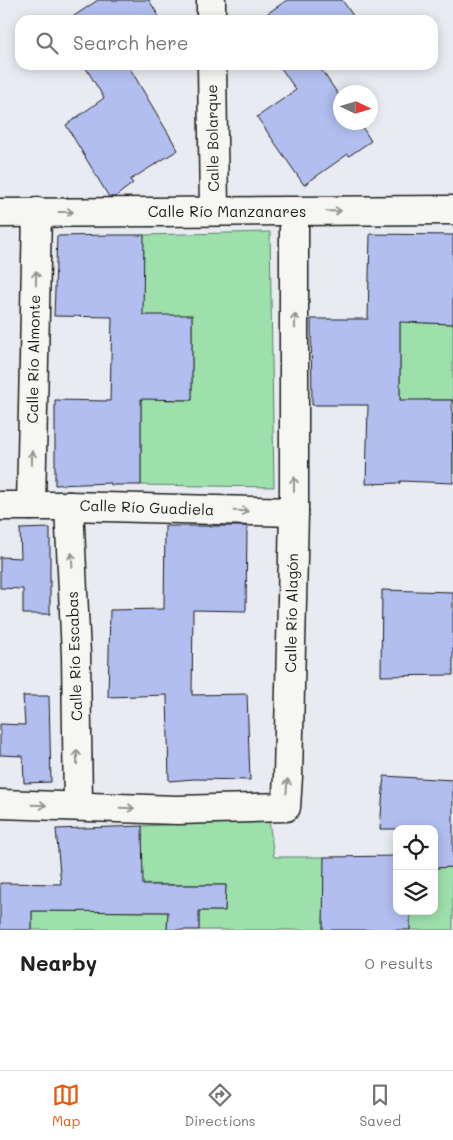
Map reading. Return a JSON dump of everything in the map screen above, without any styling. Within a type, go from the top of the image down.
[{"type":"street","points":[[211,0],[211,15]]},
{"type":"street","name":"Calle Bolarque","points":[[212,70],[214,211]]},
{"type":"street","name":"Calle Río Manzanares","points":[[0,213],[453,210]]},
{"type":"street","name":"Calle Río Almonte","points":[[30,506],[37,212]]},
{"type":"street","name":"Calle Río Alagón","points":[[78,806],[177,810],[286,807],[294,512],[294,212]]},
{"type":"street","name":"Calle Río Guadiela","points":[[0,506],[294,512]]},
{"type":"street","name":"Calle Río Escabas","points":[[70,506],[76,655],[78,806]]},
{"type":"street","points":[[0,804],[78,806]]},
{"type":"green space","points":[[270,232],[274,487],[141,485],[141,374],[167,373],[166,400],[192,400],[192,315],[142,345],[143,235]]},
{"type":"green space","points":[[400,301],[425,323],[453,324],[453,483],[452,400],[423,400],[400,425]]},
{"type":"green space","points":[[269,820],[274,857],[325,857],[323,930],[199,930],[199,911],[225,911],[226,885],[116,884],[142,855],[142,826]]},
{"type":"green space","points":[[453,867],[453,930],[410,930],[410,915],[438,915],[438,868]]},
{"type":"green space","points":[[32,911],[168,912],[167,930],[32,930]]},
{"type":"building","points":[[98,0],[149,0],[158,15],[76,15]]},
{"type":"building","points":[[287,0],[342,0],[352,15],[265,15]]},
{"type":"building","points":[[87,70],[131,70],[178,150],[130,180],[133,183],[115,197],[109,197],[66,125],[104,98]]},
{"type":"building","points":[[282,70],[321,70],[333,87],[333,130],[364,130],[371,141],[349,156],[348,154],[304,185],[257,117],[296,90]]},
{"type":"building","points":[[370,234],[453,235],[453,324],[400,322],[400,400],[452,400],[453,483],[400,481],[400,483],[366,484],[368,405],[312,405],[311,319],[368,319]]},
{"type":"building","points":[[144,235],[143,315],[192,315],[192,400],[141,399],[141,485],[111,485],[111,483],[55,485],[55,400],[110,401],[112,317],[54,316],[57,236]]},
{"type":"building","points":[[165,526],[247,526],[246,611],[193,610],[192,695],[247,694],[250,780],[194,779],[169,781],[167,695],[108,697],[110,610],[164,609]]},
{"type":"building","points":[[50,528],[50,614],[23,614],[23,589],[0,588],[0,557],[21,558],[20,529]]},
{"type":"building","points":[[382,590],[453,592],[453,675],[381,676]]},
{"type":"building","points":[[23,696],[49,696],[51,782],[24,783],[23,756],[0,755],[0,724],[25,725]]},
{"type":"building","points":[[384,776],[453,780],[453,867],[438,868],[438,825],[393,825],[393,829],[380,829]]},
{"type":"building","points":[[142,826],[143,885],[226,885],[225,911],[199,911],[199,930],[167,930],[168,912],[32,911],[32,930],[0,930],[0,883],[61,884],[56,829]]},
{"type":"building","points":[[393,856],[393,915],[410,915],[410,930],[323,930],[324,857]]}]
